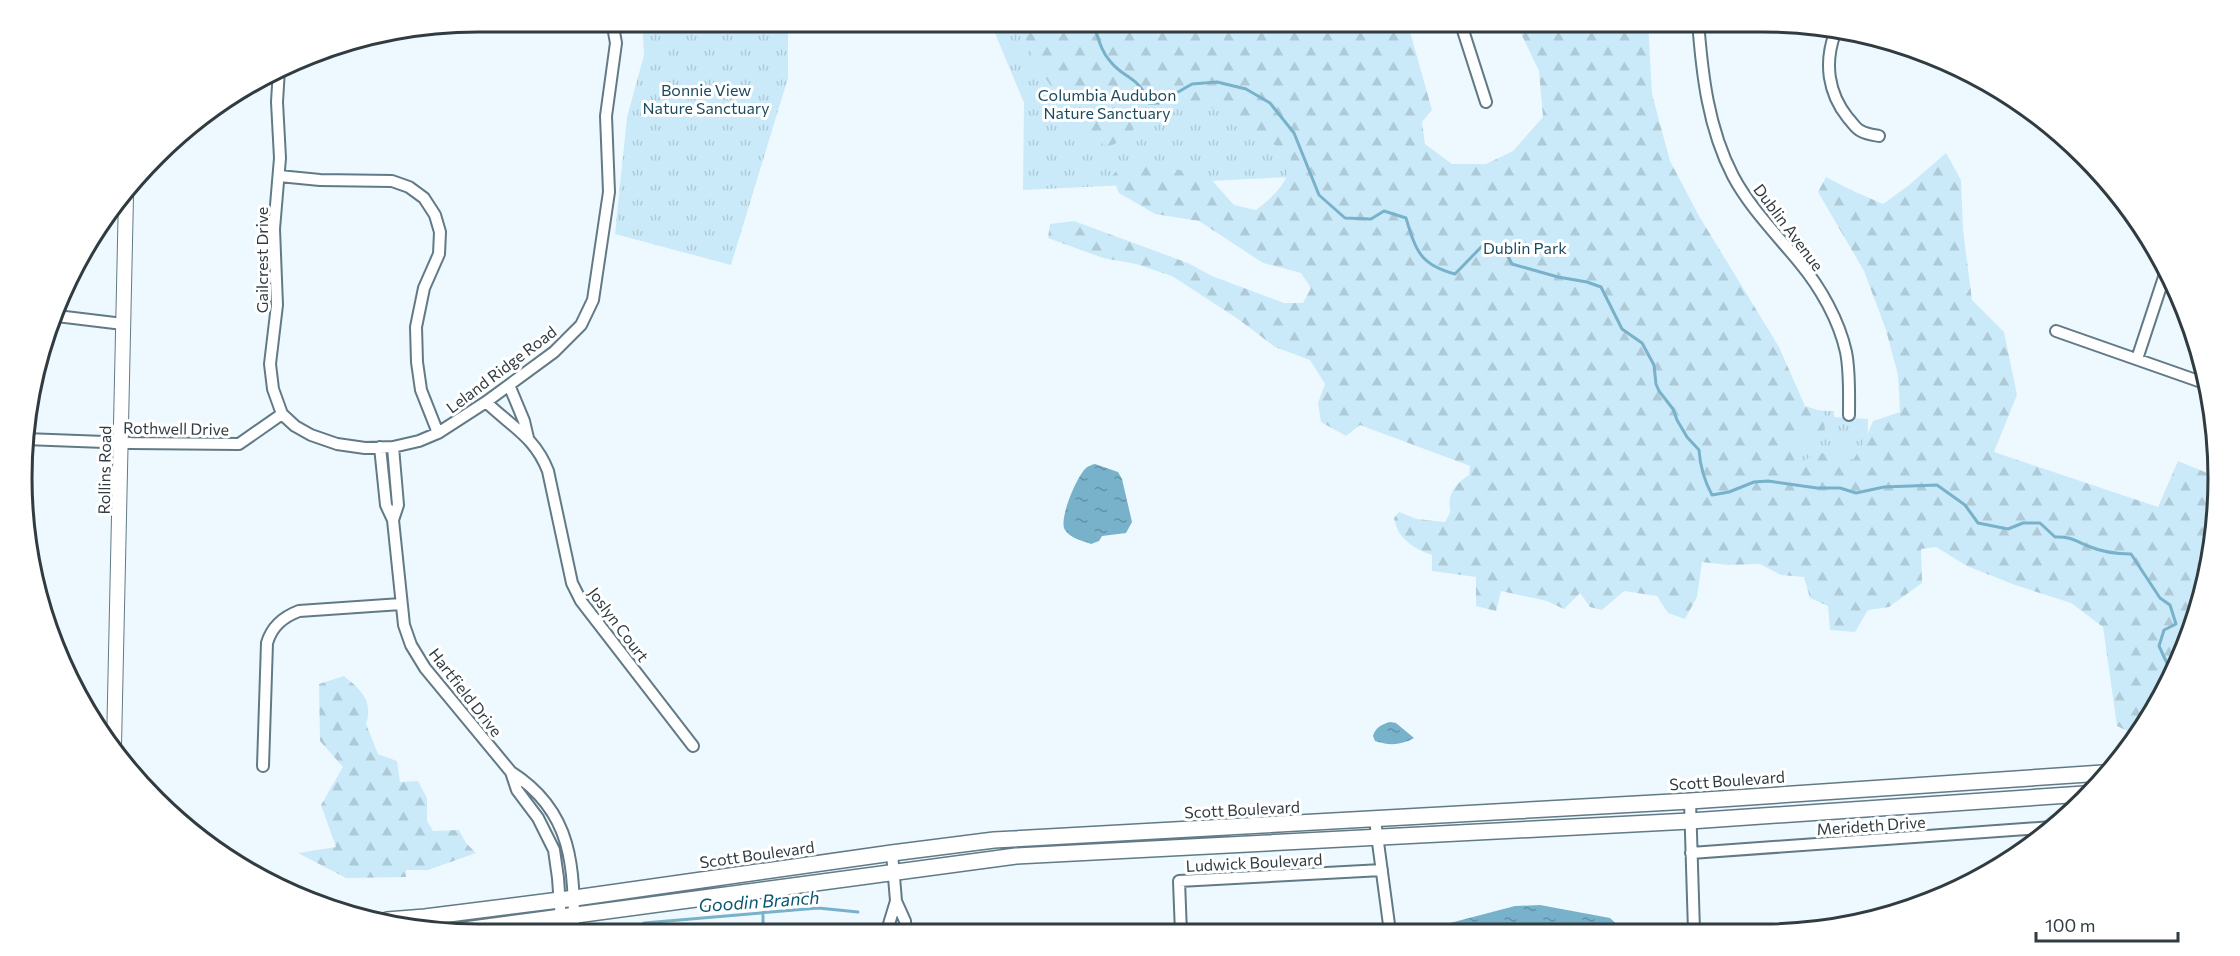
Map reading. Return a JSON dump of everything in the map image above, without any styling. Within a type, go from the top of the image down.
[{"type":"main road","name":"Scott Boulevard","points":[[406,919],[567,899],[994,840],[1690,801],[2097,773]]},
{"type":"main road","points":[[515,924],[1016,856],[1690,821],[2078,794]]},
{"type":"street","name":"Leland Ridge Road","points":[[282,414],[311,435],[337,444],[364,448],[393,447],[419,441],[438,433],[486,402],[554,352],[581,325],[593,300],[609,192],[606,116],[616,43],[614,32]]},
{"type":"street","points":[[1464,32],[1486,102]]},
{"type":"street","name":"Dublin Avenue","points":[[1699,32],[1709,109],[1719,143],[1733,176],[1753,207],[1802,266],[1833,315],[1846,351],[1849,415]]},
{"type":"street","points":[[1833,37],[1830,47],[1829,70],[1832,90],[1840,108],[1859,131],[1879,136]]},
{"type":"street","name":"Gailcrest Drive","points":[[278,79],[279,176],[274,229],[277,305],[270,364],[273,389],[282,414]]},
{"type":"street","points":[[279,176],[320,180],[392,181],[409,187],[424,198],[435,215],[440,232],[439,254],[424,288],[416,327],[421,390],[438,433]]},
{"type":"street","name":"Rollins Road","points":[[114,736],[126,204]]},
{"type":"street","points":[[2137,359],[2162,282]]},
{"type":"street","points":[[61,317],[123,324]]},
{"type":"street","points":[[2056,331],[2197,380]]},
{"type":"street","name":"Joslyn Court","points":[[509,385],[524,421],[528,438]]},
{"type":"street","name":"Joslyn Court","points":[[486,402],[528,438],[541,454],[548,471],[572,583],[580,601],[693,747]]},
{"type":"street","name":"Rothwell Drive","points":[[33,439],[239,444],[282,414]]},
{"type":"street","name":"Hartfield Drive","points":[[380,447],[386,505],[393,520],[404,625],[411,645],[425,668],[511,772],[525,781],[553,814],[565,837],[572,861],[567,917]]},
{"type":"street","name":"Hartfield Drive","points":[[393,447],[398,505],[393,520]]},
{"type":"street","points":[[263,766],[267,644],[277,624],[286,616],[299,611],[401,604]]},
{"type":"street","name":"Hartfield Drive","points":[[511,772],[517,790],[538,818],[554,850],[567,899]]},
{"type":"street","points":[[1690,801],[1694,924]]},
{"type":"street","points":[[1375,820],[1389,924]]},
{"type":"street","name":"Merideth Drive","points":[[1691,853],[2039,828]]},
{"type":"street","points":[[889,924],[896,901],[892,853]]},
{"type":"street","name":"Ludwick Boulevard","points":[[1181,924],[1179,881],[1382,870]]},
{"type":"street","points":[[896,901],[905,924]]},
{"type":"street","points":[[567,917],[570,924]]},
{"type":"street","points":[[565,924],[567,917]]},
{"type":"green space","name":"Bonnie View Nature Sanctuary","points":[[643,32],[788,32],[788,78],[731,265],[615,234],[627,117],[644,55]]},
{"type":"green space","name":"Columbia Audubon Nature Sanctuary","points":[[995,32],[1331,32],[1332,124],[1746,409],[1834,411],[1834,417],[1868,419],[1866,490],[1723,473],[1332,175],[1023,190],[1024,103]]},
{"type":"green space","points":[[1023,32],[1410,32],[1432,110],[1422,122],[1425,144],[1452,164],[1486,164],[1513,151],[1543,117],[1539,71],[1520,32],[1649,32],[1652,94],[1670,161],[1699,216],[1779,347],[1805,406],[1824,412],[1825,434],[1805,434],[1796,445],[1800,463],[1818,453],[1847,455],[1853,460],[1873,421],[1900,412],[1898,375],[1886,330],[1864,271],[1818,192],[1826,177],[1883,204],[1946,153],[1961,180],[1963,230],[1972,300],[2004,332],[2017,395],[1994,452],[2158,507],[2178,461],[2208,473],[2205,536],[2193,594],[2175,649],[2149,701],[2129,732],[2117,726],[2103,627],[2071,603],[2015,585],[1967,566],[1936,547],[1921,549],[1922,583],[1889,607],[1868,610],[1855,632],[1830,630],[1828,606],[1810,598],[1804,577],[1781,575],[1760,564],[1728,565],[1702,562],[1697,597],[1685,619],[1668,613],[1657,596],[1624,591],[1602,610],[1590,607],[1580,593],[1564,609],[1547,601],[1501,591],[1496,611],[1476,606],[1476,577],[1432,571],[1432,555],[1407,542],[1394,518],[1399,512],[1417,519],[1445,522],[1450,511],[1451,494],[1457,485],[1469,475],[1470,466],[1360,425],[1346,436],[1321,422],[1318,403],[1325,384],[1310,360],[1275,347],[1238,319],[1172,276],[1136,264],[1103,258],[1048,238],[1050,224],[1074,221],[1188,263],[1212,276],[1284,303],[1303,303],[1311,288],[1301,273],[1263,263],[1199,221],[1155,214],[1119,193],[1112,176],[1122,164],[1171,168],[1209,177],[1234,205],[1256,210],[1275,193],[1285,180],[1291,156],[1226,112],[1201,105],[1172,106],[1142,120],[1125,139],[1110,146],[1087,139],[1038,67]]},
{"type":"green space","points":[[344,676],[360,691],[367,702],[366,724],[378,754],[397,761],[400,782],[418,781],[427,798],[427,821],[433,831],[459,830],[466,843],[476,853],[428,870],[406,870],[406,877],[346,878],[298,853],[336,847],[321,805],[343,767],[320,741],[319,684]]},
{"type":"water","points":[[1095,464],[1118,472],[1122,479],[1132,522],[1126,533],[1102,536],[1099,541],[1091,544],[1077,539],[1065,530],[1064,517],[1082,473],[1086,468]]},
{"type":"water","points":[[1390,722],[1396,723],[1414,738],[1395,744],[1375,741],[1373,736],[1375,731]]},
{"type":"water","points":[[1540,905],[1610,918],[1617,924],[1450,924],[1515,906]]},
{"type":"waterway","points":[[1096,32],[1107,57],[1136,82],[1149,103],[1159,103],[1192,84],[1217,82],[1246,89],[1270,103],[1294,133],[1319,195],[1345,218],[1371,219],[1384,211],[1406,218],[1421,255],[1434,266],[1455,274],[1486,242],[1504,249],[1512,264],[1601,287],[1622,329],[1642,343],[1654,365],[1659,391],[1673,409],[1687,437],[1699,450],[1703,473],[1712,495],[1729,492],[1754,482],[1768,481],[1817,488],[1840,488],[1856,493],[1884,487],[1937,485],[1965,505],[1978,523],[2008,529],[2023,523],[2040,523],[2055,537],[2068,538],[2104,551],[2131,554],[2160,598],[2170,605],[2176,624],[2164,630],[2159,646],[2167,664]]},
{"type":"waterway","name":"Goodin Branch","points":[[643,924],[818,908],[858,912]]},
{"type":"waterway","points":[[763,912],[763,924]]},
{"type":"park label","name":"Dublin Park","points":[[1525,247]]}]
